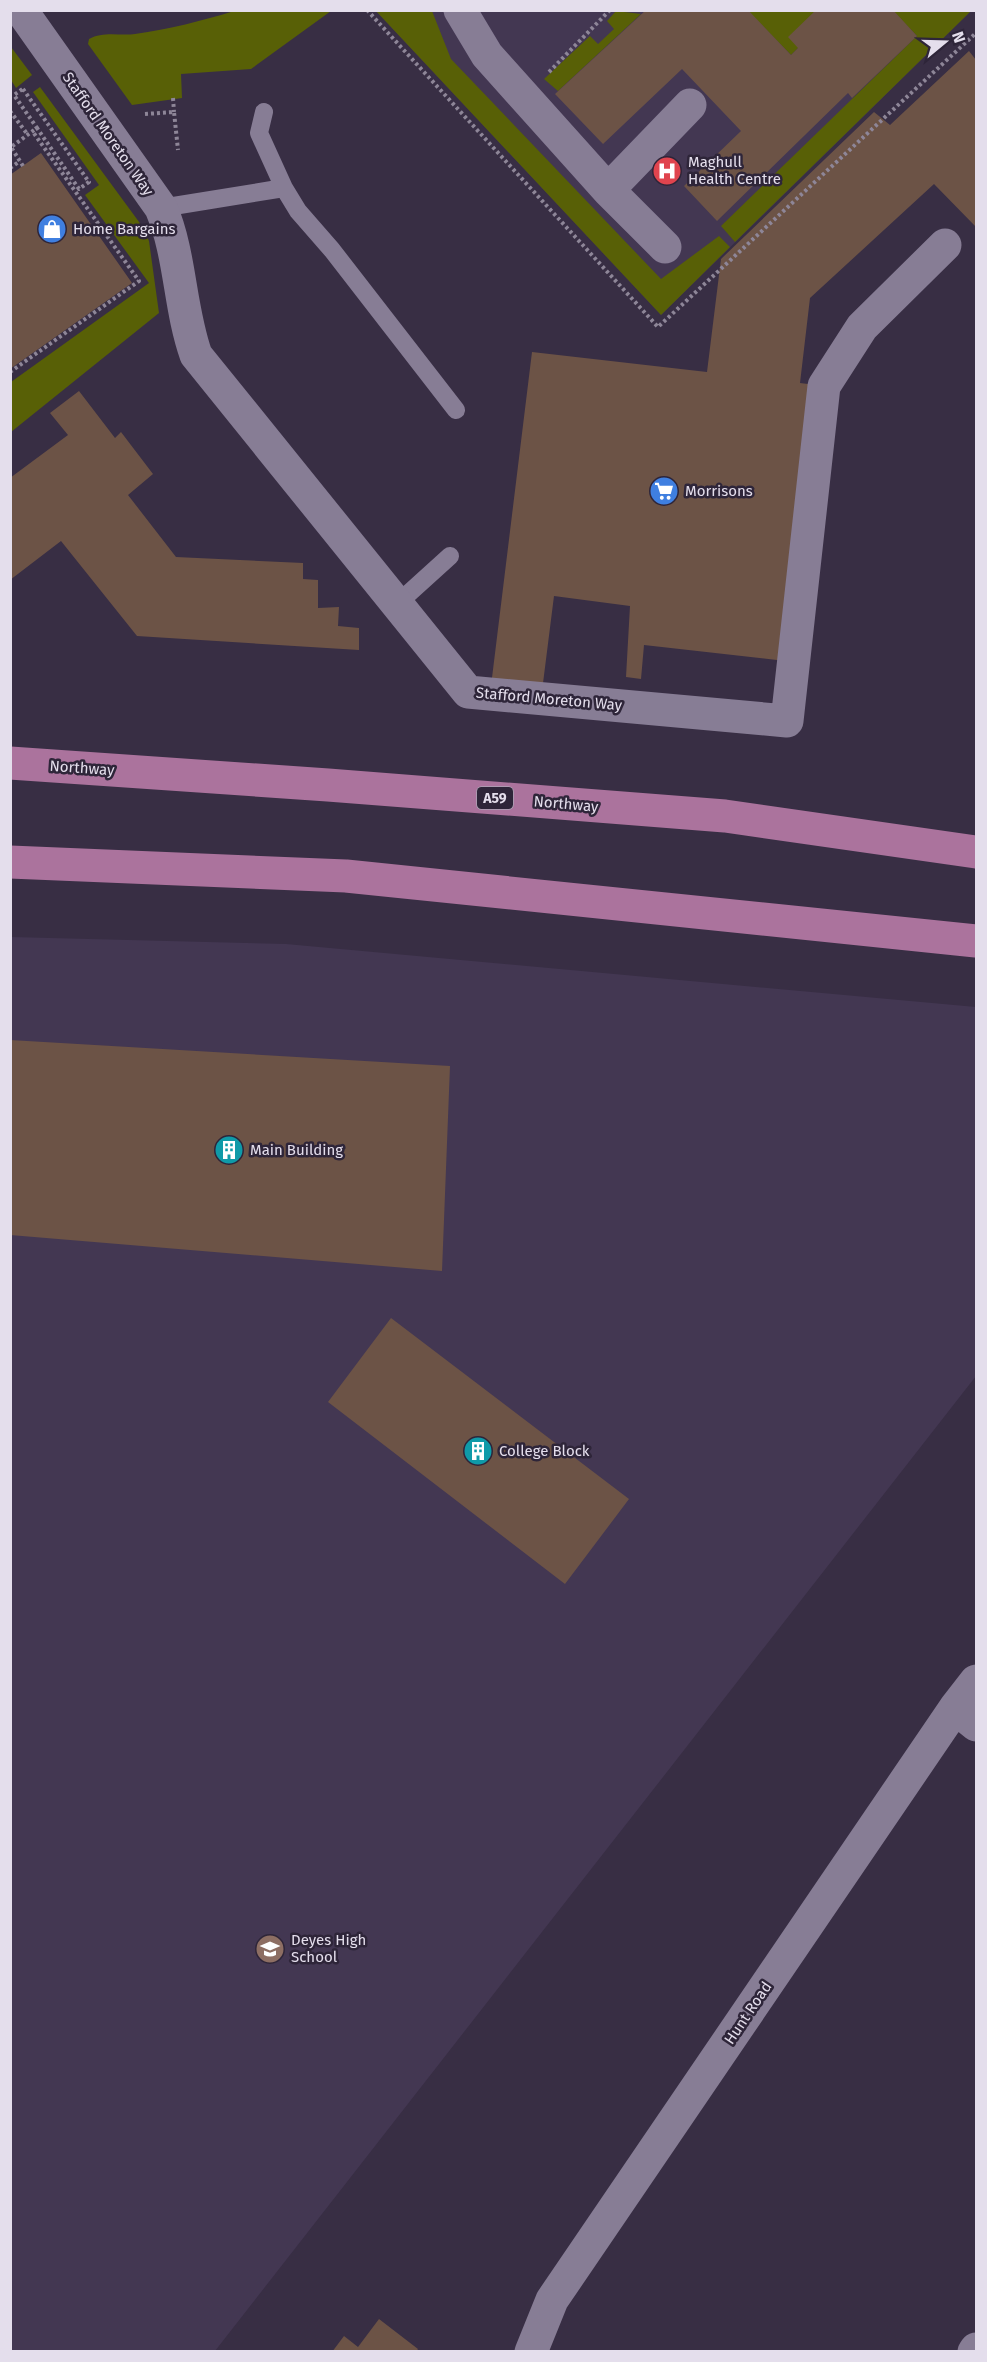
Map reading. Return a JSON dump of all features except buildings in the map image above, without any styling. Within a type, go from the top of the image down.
[{"type":"highway","name":"Northway","points":[[10,763],[724,816],[976,852]]},
{"type":"highway","points":[[10,862],[346,876],[976,940]]},
{"type":"street","name":"Stafford Moreton Way","points":[[21,10],[161,208],[171,231],[187,330],[196,355],[468,692],[787,721],[824,386],[862,327],[945,245]]},
{"type":"street","points":[[460,10],[487,55],[608,190],[665,247]]},
{"type":"street","points":[[608,190],[690,105]]},
{"type":"street","name":"Hunt Road","points":[[531,2352],[552,2300],[966,1717],[976,1681]]},
{"type":"lane","points":[[264,112],[259,134],[284,188],[298,211],[338,257],[456,410]]},
{"type":"lane","points":[[161,208],[284,188]]},
{"type":"lane","points":[[397,604],[450,556]]},
{"type":"path","points":[[547,73],[610,10]]},
{"type":"path","points":[[10,372],[139,281],[35,130],[14,95],[32,83]]},
{"type":"path","points":[[23,89],[89,182],[79,189],[35,130]]},
{"type":"path","points":[[173,98],[178,150]]},
{"type":"path","points":[[10,111],[28,135]]},
{"type":"path","points":[[145,114],[174,112]]},
{"type":"path","points":[[175,122],[183,122]]},
{"type":"path","points":[[23,166],[11,147],[35,130]]},
{"type":"path","points":[[10,168],[20,161]]},
{"type":"shaded area","name":"Maghull Health Centre","points":[[376,11],[971,11],[661,315]]},
{"type":"shaded area","name":"Deyes High School","points":[[11,937],[286,944],[976,1007],[976,1376],[215,2351],[11,2352]]},
{"type":"green space","points":[[234,11],[331,11],[251,69],[181,74],[182,98],[132,105],[88,44],[89,39],[100,35],[148,32]]},
{"type":"green space","points":[[376,11],[432,11],[451,59],[661,279],[719,236],[730,247],[661,315]]},
{"type":"green space","points":[[616,11],[641,14],[558,91],[544,79],[590,36],[598,44],[614,29],[607,21]]},
{"type":"green space","points":[[748,11],[816,11],[798,48],[791,55]]},
{"type":"green space","points":[[893,11],[971,11],[735,242],[721,226],[917,36]]},
{"type":"green space","points":[[11,47],[32,75],[16,88],[11,80]]},
{"type":"green space","points":[[40,87],[142,226],[149,241],[159,313],[11,432],[11,382],[149,283],[85,195],[99,185],[33,92]]},
{"type":"place","name":"Maghull Health Centre","points":[[667,171]]},
{"type":"place","name":"Home Bargains","points":[[52,229]]},
{"type":"place","name":"Morrisons","points":[[664,491]]},
{"type":"place","name":"Main Building","points":[[229,1150]]},
{"type":"place","name":"College Block","points":[[478,1451]]},
{"type":"place","name":"Deyes High School","points":[[270,1949]]}]
